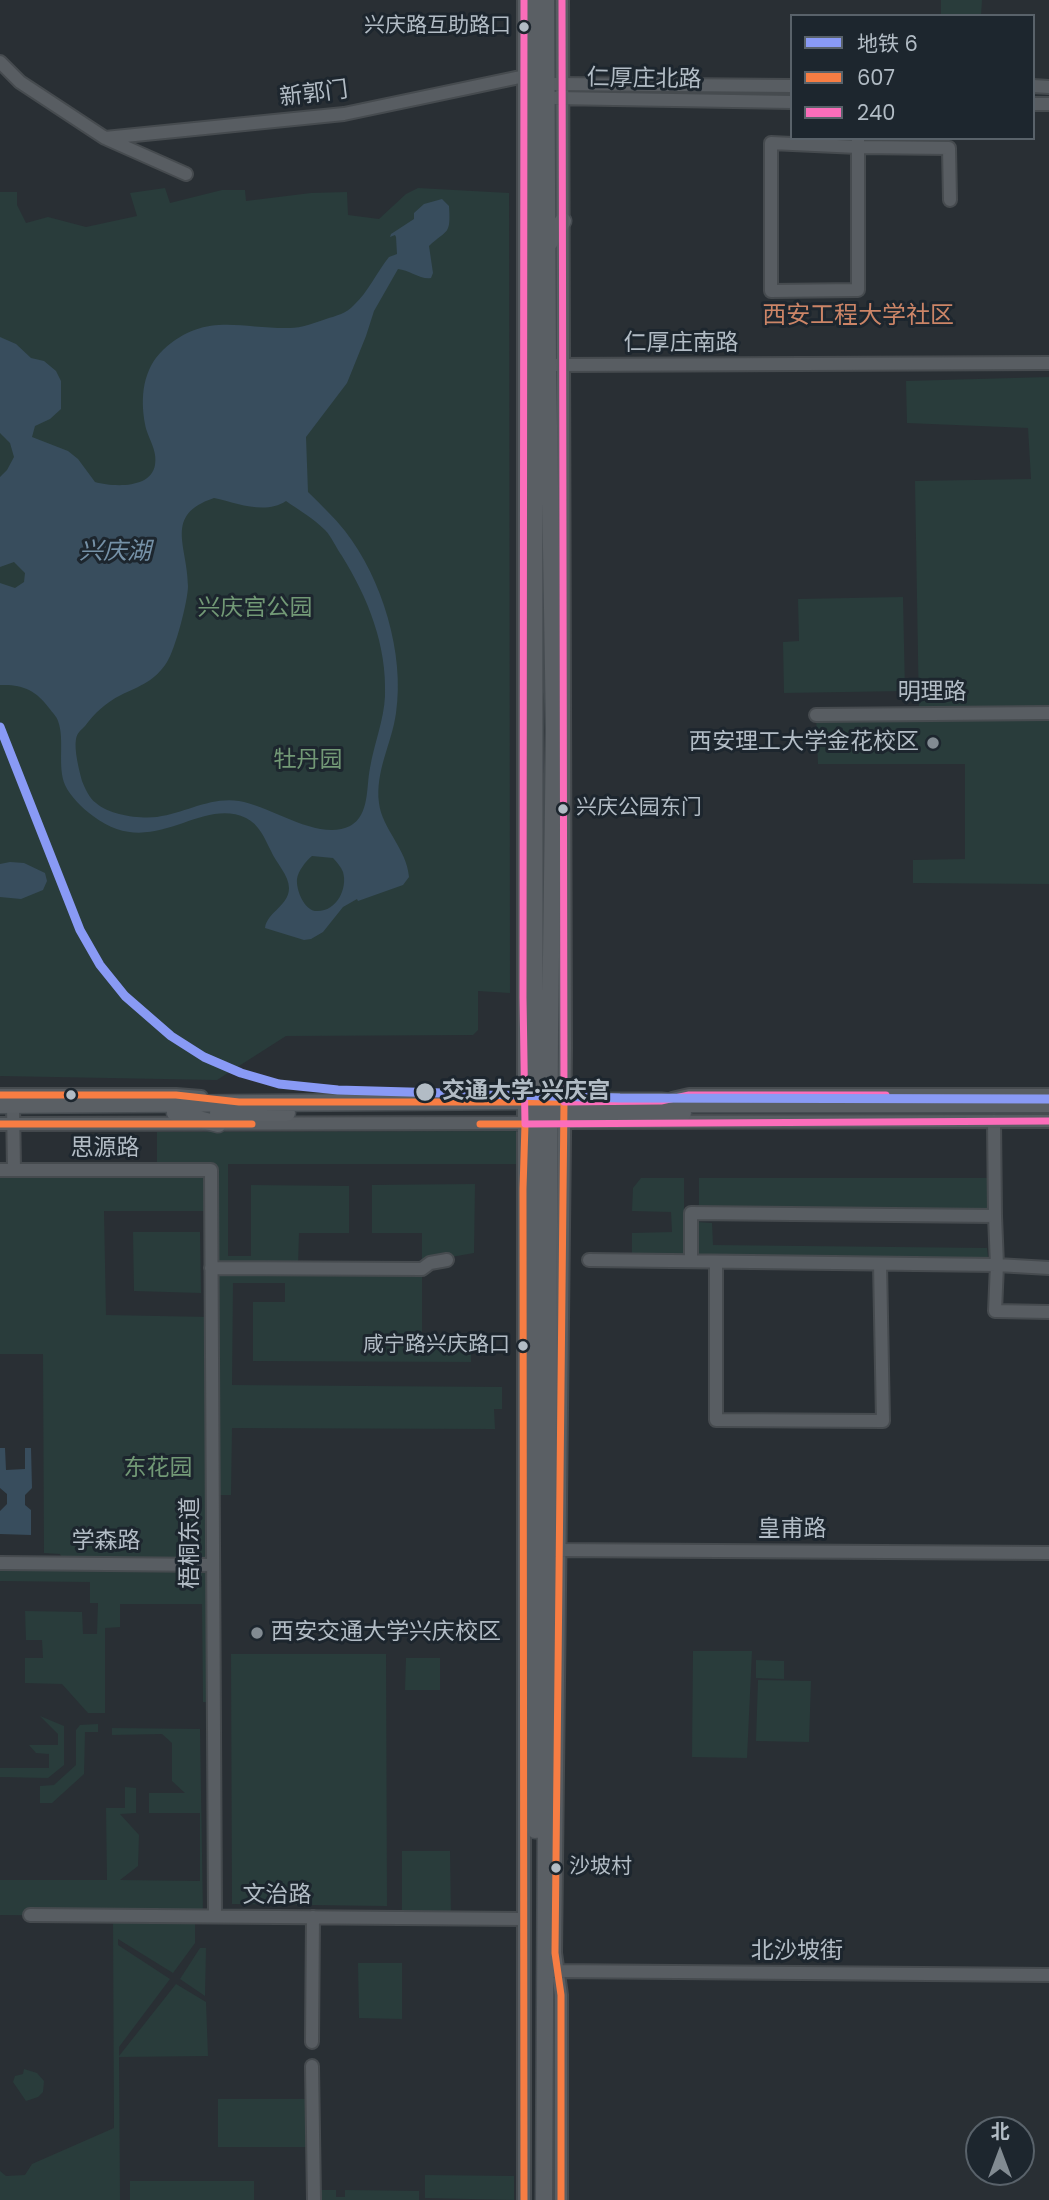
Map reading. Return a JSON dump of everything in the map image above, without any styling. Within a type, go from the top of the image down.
[{"type":"main road","points":[[534,0],[545,88],[548,245],[543,365]]},
{"type":"main road","points":[[544,2200],[551,1971],[543,1112],[546,0]]},
{"type":"main road","points":[[548,245],[563,221]]},
{"type":"main road","points":[[6,1112],[239,1102],[543,1112],[661,1101],[691,1104],[1049,1104]]},
{"type":"main road","points":[[6,1112],[1049,1112]]},
{"type":"main road","points":[[175,1113],[218,1124]]},
{"type":"main road","points":[[536,2200],[547,1550]]},
{"type":"street","points":[[524,0],[545,88],[563,221],[543,365],[543,1112],[547,1550]]},
{"type":"street","points":[[545,88],[562,0]]},
{"type":"street","points":[[0,62],[20,82],[105,138],[186,174]]},
{"type":"street","name":"仁厚庄北路","points":[[545,88],[790,86]]},
{"type":"street","name":"仁厚庄北路","points":[[545,88],[790,102]]},
{"type":"street","name":"新郭门","points":[[105,138],[344,114],[545,88]]},
{"type":"street","points":[[858,143],[858,290],[771,291],[771,143],[858,143],[949,148],[950,200]]},
{"type":"street","name":"仁厚庄南路","points":[[543,365],[1049,363]]},
{"type":"street","name":"明理路","points":[[816,715],[1049,713]]},
{"type":"street","points":[[661,1101],[690,1095],[1049,1096]]},
{"type":"street","points":[[14,1170],[6,1112],[218,1124],[543,1112],[1049,1121]]},
{"type":"street","points":[[524,2200],[523,1189],[526,1160],[543,1112]]},
{"type":"street","points":[[994,1121],[997,1265],[995,1311],[1049,1312]]},
{"type":"street","name":"思源路","points":[[0,1170],[211,1170]]},
{"type":"street","name":"梧桐东道","points":[[211,1170],[215,1916]]},
{"type":"street","points":[[691,1262],[691,1213],[995,1216]]},
{"type":"street","points":[[211,1268],[422,1269],[430,1263],[447,1260]]},
{"type":"street","points":[[589,1260],[997,1265],[1049,1269]]},
{"type":"street","points":[[716,1262],[716,1420],[883,1421],[880,1264]]},
{"type":"street","name":"皇甫路","points":[[547,1550],[1049,1553]]},
{"type":"street","name":"学森路","points":[[0,1563],[213,1564]]},
{"type":"street","name":"文治路","points":[[30,1915],[523,1919]]},
{"type":"street","points":[[312,2042],[313,1917]]},
{"type":"street","points":[[551,1971],[561,1995],[561,2200]]},
{"type":"street","name":"北沙坡街","points":[[551,1971],[1049,1975]]},
{"type":"street","points":[[312,2066],[314,2200]]},
{"type":"green space","points":[[941,0],[982,0],[981,14],[941,14]]},
{"type":"green space","name":"兴庆宫公园","points":[[165,188],[170,203],[222,190],[245,190],[246,201],[311,193],[347,192],[348,215],[379,219],[406,194],[418,188],[509,193],[510,993],[478,991],[478,1030],[473,1035],[286,1036],[217,1080],[0,1076],[0,192],[17,192],[17,205],[26,223],[48,217],[86,227],[137,216],[130,193]]},
{"type":"green space","points":[[1049,377],[1049,713],[919,714],[915,481],[1031,479],[1028,428],[907,423],[906,381]]},
{"type":"green space","points":[[903,597],[905,691],[784,693],[783,642],[799,641],[798,599]]},
{"type":"green space","points":[[816,715],[1049,715],[1049,884],[913,883],[913,860],[965,859],[965,764],[818,764]]},
{"type":"green space","name":"东花园","points":[[519,1131],[518,1164],[228,1164],[228,1256],[251,1256],[251,1185],[349,1186],[349,1233],[299,1233],[298,1267],[422,1269],[422,1340],[471,1342],[471,1362],[253,1361],[253,1302],[285,1302],[285,1283],[233,1283],[232,1385],[502,1387],[502,1409],[494,1409],[495,1429],[232,1428],[231,1495],[213,1495],[208,1702],[203,1702],[202,1604],[120,1604],[120,1627],[105,1628],[105,1713],[88,1713],[62,1684],[25,1683],[25,1658],[43,1658],[42,1640],[26,1640],[25,1611],[82,1612],[83,1634],[97,1634],[98,1603],[90,1603],[90,1582],[0,1581],[0,1563],[64,1563],[60,1554],[44,1553],[43,1354],[0,1354],[0,1170],[157,1170],[157,1132]],"holes":[[[104,1211],[211,1211],[211,1317],[106,1315]]]},
{"type":"green space","points":[[641,1178],[684,1178],[684,1257],[632,1255],[632,1233],[672,1232],[671,1212],[632,1211],[633,1188]]},
{"type":"green space","points":[[699,1178],[988,1178],[987,1210],[699,1206]]},
{"type":"green space","points":[[475,1184],[474,1253],[422,1262],[422,1233],[372,1233],[372,1185]]},
{"type":"green space","points":[[698,1222],[712,1223],[713,1245],[987,1248],[989,1265],[698,1262]]},
{"type":"green space","points":[[133,1232],[200,1232],[201,1293],[134,1291]]},
{"type":"green space","points":[[693,1651],[752,1651],[747,1758],[692,1757]]},
{"type":"green space","points":[[231,1654],[386,1654],[387,1906],[232,1904]]},
{"type":"green space","points":[[406,1658],[440,1658],[440,1690],[405,1690]]},
{"type":"green space","points":[[756,1660],[784,1661],[784,1679],[756,1678]]},
{"type":"green space","points":[[758,1680],[811,1681],[809,1742],[756,1741]]},
{"type":"green space","points":[[40,1716],[64,1726],[64,1765],[48,1778],[0,1777],[0,1768],[49,1768],[49,1754],[36,1753],[29,1745],[58,1745],[58,1734]]},
{"type":"green space","points":[[98,1724],[98,1732],[85,1732],[84,1774],[52,1803],[40,1803],[40,1786],[54,1785],[76,1765],[76,1730],[80,1725]]},
{"type":"green space","points":[[112,1728],[200,1729],[203,1916],[195,1916],[195,1943],[173,1973],[118,1939],[118,1945],[170,1979],[119,2047],[119,2056],[176,1984],[206,2002],[208,2056],[119,2057],[120,2200],[0,2200],[0,2171],[6,2176],[25,2175],[32,2164],[114,2128],[113,1916],[0,1915],[0,1880],[107,1880],[106,1808],[125,1808],[125,1787],[136,1788],[136,1813],[120,1814],[139,1835],[138,1866],[120,1880],[200,1881],[200,1813],[149,1813],[149,1793],[185,1793],[172,1781],[172,1743],[162,1734],[112,1735]]},
{"type":"green space","points":[[402,1851],[450,1851],[451,1917],[402,1917]]},
{"type":"green space","points":[[200,1948],[206,1948],[205,1996],[180,1979]]},
{"type":"green space","points":[[358,1963],[402,1963],[402,2019],[359,2018]]},
{"type":"green space","points":[[24,2069],[37,2073],[44,2081],[43,2092],[26,2101],[13,2082],[15,2076],[23,2074]]},
{"type":"green space","points":[[218,2099],[313,2099],[314,2147],[218,2147]]},
{"type":"green space","points":[[425,2175],[514,2176],[514,2200],[425,2198]]},
{"type":"green space","points":[[130,2181],[254,2181],[254,2200],[130,2200]]},
{"type":"green space","points":[[314,2190],[336,2190],[336,2197],[345,2197],[345,2190],[419,2191],[419,2200],[314,2200]]},
{"type":"water","name":"兴庆湖","points":[[442,199],[449,206],[446,231],[429,246],[433,273],[431,278],[423,278],[398,269],[374,311],[347,383],[306,437],[308,492],[341,526],[358,550],[380,594],[394,642],[398,690],[396,713],[378,791],[381,812],[404,857],[409,877],[403,885],[358,901],[357,899],[343,907],[323,932],[304,940],[265,928],[286,900],[289,888],[285,874],[255,824],[246,818],[228,813],[211,815],[155,831],[136,833],[115,828],[89,813],[67,789],[62,770],[60,728],[53,713],[28,689],[0,685],[0,583],[15,588],[24,582],[25,573],[14,562],[0,567],[0,477],[14,457],[10,443],[0,433],[0,337],[16,344],[31,358],[44,361],[56,371],[61,381],[61,409],[50,419],[35,426],[32,437],[68,451],[78,459],[95,482],[121,485],[139,482],[152,473],[155,465],[155,454],[145,424],[143,394],[151,366],[163,350],[178,338],[208,326],[294,328],[345,312],[364,294],[389,257],[397,254],[396,237],[390,237],[391,234],[414,219],[414,213],[424,204]],"holes":[[[214,498],[260,508],[286,501],[321,526],[330,536],[368,605],[383,659],[385,696],[364,808],[350,826],[338,830],[324,830],[252,804],[228,800],[157,817],[125,815],[108,811],[96,803],[89,796],[82,781],[76,749],[78,733],[105,705],[152,678],[170,656],[181,625],[188,586],[183,523],[188,513]],[[312,856],[333,858],[343,872],[344,886],[339,899],[322,911],[307,907],[298,888],[299,873]]]},
{"type":"water","points":[[24,863],[45,873],[47,881],[43,890],[21,899],[0,897],[0,864]]},
{"type":"water","points":[[0,1448],[5,1448],[6,1470],[25,1469],[25,1448],[31,1448],[32,1488],[25,1495],[25,1505],[31,1510],[31,1535],[0,1534],[0,1511],[7,1504],[7,1494],[0,1488]]},
{"type":"metro line","name":"6","points":[[0,727],[80,930],[100,965],[125,996],[171,1036],[204,1057],[241,1073],[279,1084],[338,1090],[620,1098],[1049,1099]]},
{"type":"transit line","name":"240","points":[[524,0],[525,1124],[1049,1121]]},
{"type":"transit line","name":"240","points":[[562,0],[564,1102],[661,1101],[689,1095],[886,1095]]},
{"type":"transit line","name":"607","points":[[0,1095],[176,1095],[239,1102],[564,1102],[555,1953],[561,1995],[561,2200]]},
{"type":"transit line","name":"607","points":[[0,1124],[252,1124]]},
{"type":"transit line","name":"607","points":[[480,1124],[525,1124],[524,2200]]},
{"type":"place","name":"兴庆路互助路口","points":[[524,27]]},
{"type":"place","name":"西安理工大学金花校区","points":[[933,743]]},
{"type":"place","name":"兴庆公园东门","points":[[563,809]]},
{"type":"place","name":"交通大学·兴庆宫","points":[[425,1092]]},
{"type":"place","name":"咸宁路兴庆路口","points":[[523,1346]]},
{"type":"place","name":"西安交通大学兴庆校区","points":[[257,1633]]},
{"type":"place","name":"沙坡村","points":[[556,1868]]},
{"type":"district","name":"西安工程大学社区","points":[[858,317]]},
{"type":"park label","name":"牡丹园","points":[[308,761]]}]
